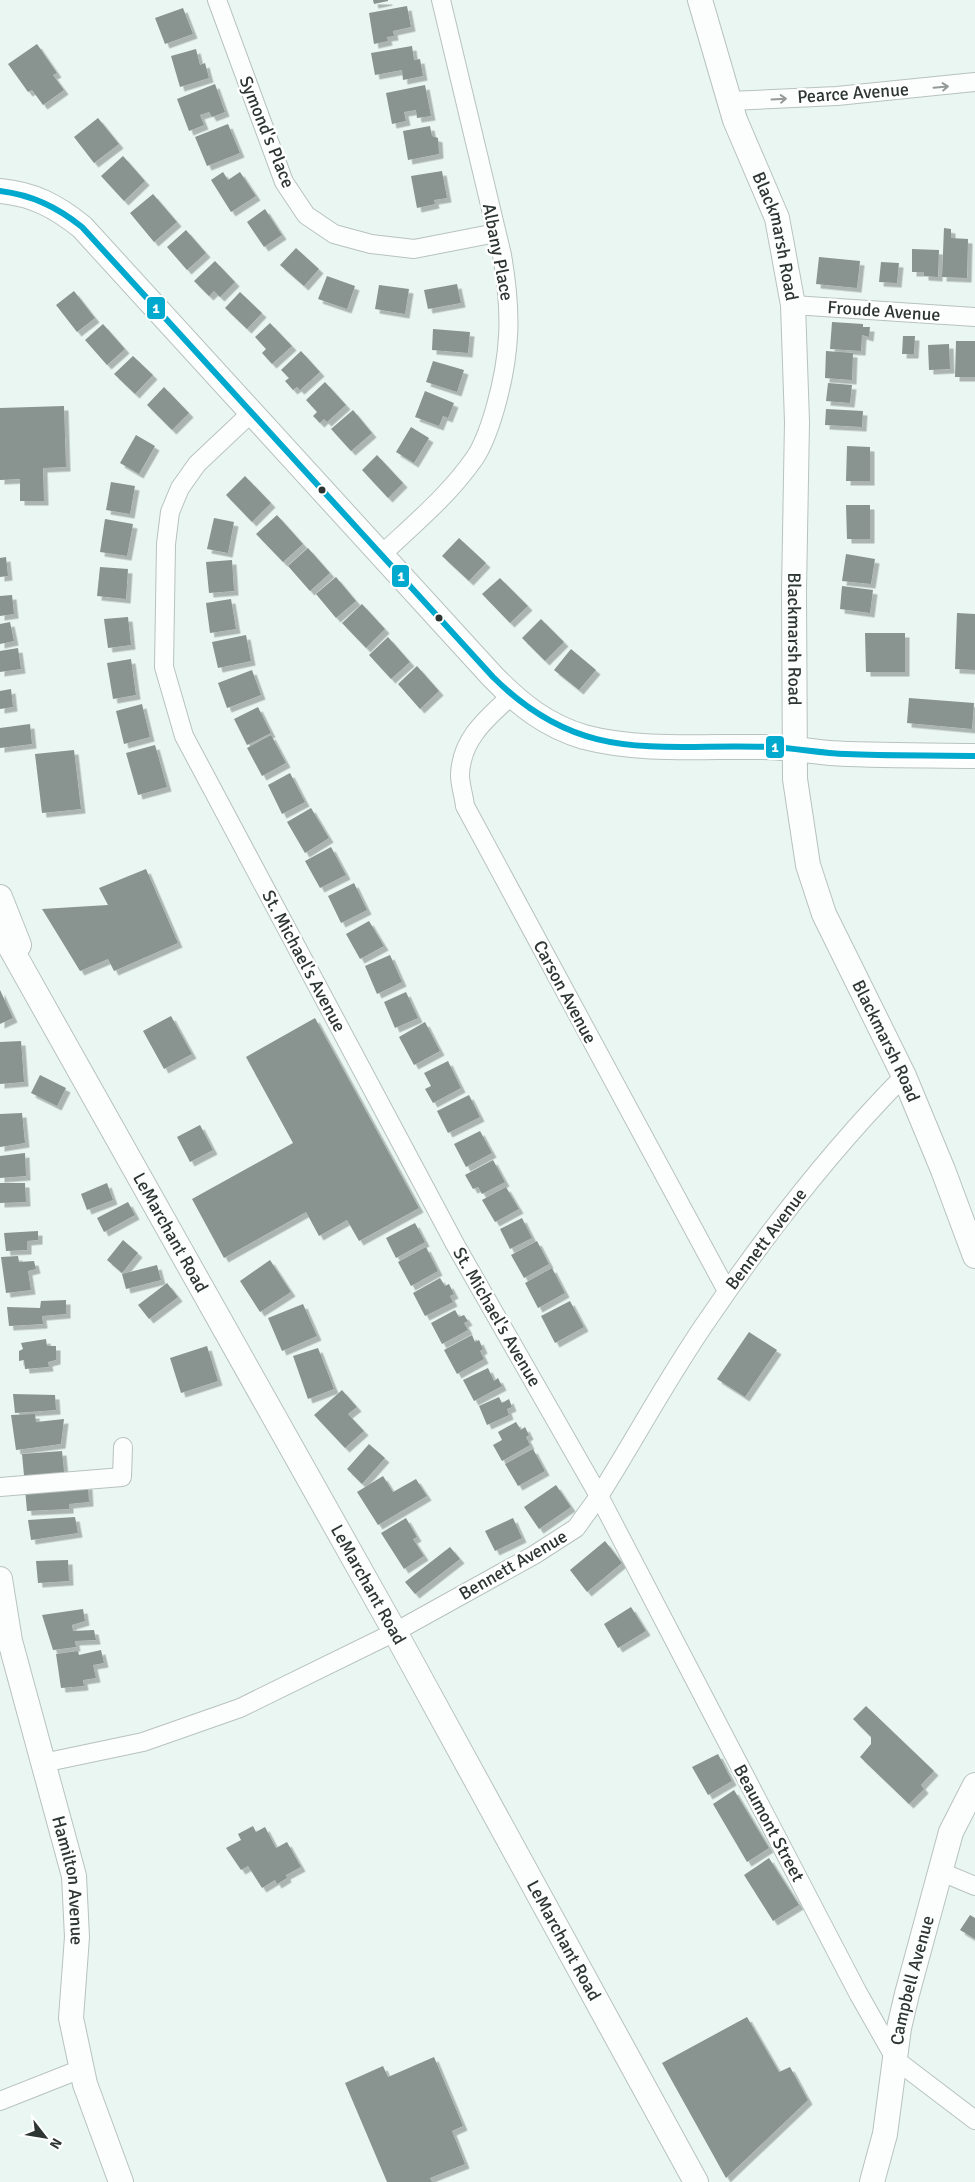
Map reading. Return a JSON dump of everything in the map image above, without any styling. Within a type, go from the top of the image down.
[{"type":"street","name":"Symond's Place","points":[[217,0],[284,182],[306,215],[334,234],[370,244],[414,249],[496,233]]},
{"type":"street","name":"Albany Place","points":[[381,555],[453,485],[475,457],[490,424],[508,358],[510,326],[508,287],[441,0]]},
{"type":"street","name":"Blackmarsh Road","points":[[700,0],[730,101],[776,218],[793,305],[797,422],[794,591],[795,779],[800,823],[808,865],[824,914],[904,1076],[943,1170],[975,1256]]},
{"type":"street","name":"Pearce Avenue","points":[[730,101],[837,96],[975,82]]},
{"type":"street","points":[[0,191],[33,197],[50,204],[82,227],[127,274],[250,414],[511,696],[527,710],[545,721],[583,736],[603,741],[650,745],[765,747],[832,753],[975,756]]},
{"type":"street","name":"Froude Avenue","points":[[793,305],[975,317]]},
{"type":"street","name":"St. Michael's Avenue","points":[[250,414],[196,464],[180,488],[170,512],[166,544],[164,667],[184,736],[456,1246],[599,1496]]},
{"type":"street","name":"Carson Avenue","points":[[511,696],[473,734],[464,752],[460,776],[466,806],[727,1291]]},
{"type":"street","name":"LeMarchant Road","points":[[0,897],[36,991]]},
{"type":"street","name":"LeMarchant Road","points":[[0,929],[395,1632],[696,2182]]},
{"type":"street","name":"Bennett Avenue","points":[[43,1763],[143,1742],[240,1708],[395,1632],[534,1555],[576,1528],[599,1496],[727,1291],[813,1176],[871,1110],[904,1076]]},
{"type":"street","points":[[0,1487],[122,1477],[123,1447]]},
{"type":"street","name":"Beaumont Street","points":[[599,1496],[896,2060],[975,2120]]},
{"type":"street","name":"Hamilton Avenue","points":[[0,1579],[10,1640],[74,1876],[77,1937],[71,2018],[81,2069],[121,2182]]},
{"type":"street","name":"Campbell Avenue","points":[[872,2182],[885,2134],[899,2028],[939,1871],[951,1832],[975,1784]]},
{"type":"street","points":[[939,1871],[975,1886]]},
{"type":"street","points":[[0,2100],[81,2069]]},
{"type":"building","points":[[373,0],[388,0],[388,1],[374,4]]},
{"type":"building","points":[[407,6],[411,27],[393,31],[394,36],[387,37],[388,41],[374,44],[369,13]]},
{"type":"building","points":[[183,8],[193,34],[165,44],[155,18]]},
{"type":"building","points":[[37,44],[57,73],[53,75],[64,90],[43,105],[32,90],[28,92],[8,64]]},
{"type":"building","points":[[412,46],[414,60],[420,59],[423,76],[403,80],[402,70],[375,75],[371,53]]},
{"type":"building","points":[[196,49],[200,65],[205,63],[209,78],[180,87],[171,56]]},
{"type":"building","points":[[215,84],[225,112],[212,117],[209,112],[200,115],[204,125],[189,131],[177,99]]},
{"type":"building","points":[[425,85],[431,116],[417,118],[416,110],[404,112],[406,121],[392,124],[386,93]]},
{"type":"building","points":[[98,118],[119,144],[94,163],[74,137]]},
{"type":"building","points":[[228,124],[240,153],[207,166],[195,137]]},
{"type":"building","points":[[430,126],[432,136],[438,138],[439,154],[408,160],[403,131]]},
{"type":"building","points":[[123,156],[145,181],[124,201],[101,176]]},
{"type":"building","points":[[442,171],[447,198],[434,200],[435,204],[417,208],[411,176]]},
{"type":"building","points":[[223,172],[228,180],[240,172],[256,196],[231,212],[211,180]]},
{"type":"building","points":[[153,194],[177,222],[154,242],[130,213]]},
{"type":"building","points":[[265,209],[282,235],[264,247],[247,222]]},
{"type":"building","points":[[944,228],[951,229],[951,238],[968,239],[967,278],[942,277]]},
{"type":"building","points":[[186,230],[206,253],[187,270],[167,247]]},
{"type":"building","points":[[296,248],[319,269],[304,286],[280,265]]},
{"type":"building","points":[[912,249],[939,250],[938,277],[924,276],[924,272],[912,272]]},
{"type":"building","points":[[819,257],[860,261],[857,288],[816,284]]},
{"type":"building","points":[[215,261],[235,282],[220,297],[214,291],[209,296],[194,281]]},
{"type":"building","points":[[881,262],[899,263],[897,283],[879,282]]},
{"type":"building","points":[[327,276],[355,286],[347,309],[318,299]]},
{"type":"building","points":[[457,284],[461,303],[428,309],[424,290]]},
{"type":"building","points":[[379,285],[409,289],[405,314],[375,309]]},
{"type":"building","points":[[74,291],[95,318],[77,332],[56,305]]},
{"type":"building","points":[[240,292],[262,313],[247,329],[225,308]]},
{"type":"building","points":[[832,322],[863,324],[863,327],[870,327],[869,337],[862,335],[861,351],[830,349]]},
{"type":"building","points":[[270,323],[292,346],[272,364],[262,353],[266,349],[255,337]]},
{"type":"building","points":[[103,324],[125,349],[107,365],[85,340]]},
{"type":"building","points":[[433,329],[470,332],[468,353],[432,350]]},
{"type":"building","points":[[903,336],[915,336],[914,354],[902,354]]},
{"type":"building","points":[[956,341],[975,341],[975,377],[955,377]]},
{"type":"building","points":[[949,344],[950,369],[929,370],[928,345]]},
{"type":"building","points":[[301,351],[320,372],[300,390],[297,387],[293,390],[285,381],[289,378],[281,370]]},
{"type":"building","points":[[826,351],[853,353],[852,380],[825,378]]},
{"type":"building","points":[[133,356],[153,375],[135,394],[114,374]]},
{"type":"building","points":[[433,361],[464,370],[457,392],[426,382]]},
{"type":"building","points":[[325,382],[346,405],[327,422],[324,419],[320,423],[313,416],[317,412],[306,400]]},
{"type":"building","points":[[828,383],[852,385],[850,403],[826,401]]},
{"type":"building","points":[[164,387],[189,413],[172,430],[147,405]]},
{"type":"building","points":[[425,391],[454,403],[448,418],[443,416],[439,426],[415,417]]},
{"type":"building","points":[[64,406],[66,467],[43,468],[44,501],[20,501],[20,479],[0,480],[0,408]]},
{"type":"building","points":[[826,409],[863,411],[862,427],[825,425]]},
{"type":"building","points":[[353,410],[372,433],[351,451],[331,429]]},
{"type":"building","points":[[411,427],[429,438],[414,463],[396,452]]},
{"type":"building","points":[[136,435],[155,446],[139,474],[120,463]]},
{"type":"building","points":[[847,446],[870,447],[870,481],[846,481]]},
{"type":"building","points":[[377,455],[403,483],[388,498],[362,470]]},
{"type":"building","points":[[245,476],[271,503],[252,522],[226,495]]},
{"type":"building","points":[[111,482],[135,486],[130,514],[106,510]]},
{"type":"building","points":[[846,505],[870,505],[870,539],[847,539]]},
{"type":"building","points":[[277,515],[303,544],[283,562],[256,534]]},
{"type":"building","points":[[214,518],[234,522],[228,553],[207,549]]},
{"type":"building","points":[[105,519],[133,524],[127,556],[100,552]]},
{"type":"building","points":[[459,538],[486,563],[469,581],[442,556]]},
{"type":"building","points":[[308,548],[330,573],[310,591],[288,566]]},
{"type":"building","points":[[846,554],[875,559],[871,584],[842,581]]},
{"type":"building","points":[[6,557],[8,576],[0,577],[0,558]]},
{"type":"building","points":[[232,560],[234,591],[209,593],[206,562]]},
{"type":"building","points":[[100,567],[128,569],[126,599],[97,596]]},
{"type":"building","points":[[336,577],[356,601],[336,618],[316,594]]},
{"type":"building","points":[[500,578],[528,606],[510,623],[482,594]]},
{"type":"building","points":[[842,586],[873,590],[870,613],[840,609]]},
{"type":"building","points":[[12,595],[14,614],[0,616],[0,596]]},
{"type":"building","points":[[231,599],[236,629],[210,633],[206,603]]},
{"type":"building","points":[[362,604],[385,629],[366,648],[342,623]]},
{"type":"building","points":[[957,613],[975,614],[975,670],[955,669]]},
{"type":"building","points":[[128,617],[131,645],[108,648],[104,619]]},
{"type":"building","points":[[541,619],[564,642],[545,661],[522,638]]},
{"type":"building","points":[[10,622],[14,641],[0,644],[0,624]]},
{"type":"building","points":[[865,633],[905,633],[905,672],[866,672]]},
{"type":"building","points":[[246,635],[251,661],[218,668],[212,642]]},
{"type":"building","points":[[388,637],[410,662],[391,679],[369,655]]},
{"type":"building","points":[[18,648],[21,669],[0,672],[0,651]]},
{"type":"building","points":[[571,649],[596,670],[579,690],[554,670]]},
{"type":"building","points":[[131,659],[136,695],[113,699],[107,663]]},
{"type":"building","points":[[417,666],[439,691],[420,709],[398,684]]},
{"type":"building","points":[[252,670],[261,695],[227,708],[218,683]]},
{"type":"building","points":[[11,689],[13,707],[0,709],[0,691]]},
{"type":"building","points":[[909,698],[974,703],[972,729],[907,723]]},
{"type":"building","points":[[142,704],[150,737],[124,744],[116,711]]},
{"type":"building","points":[[258,707],[271,733],[247,745],[234,719]]},
{"type":"building","points":[[30,724],[32,744],[0,748],[0,728]]},
{"type":"building","points":[[271,735],[286,763],[262,776],[247,748]]},
{"type":"building","points":[[155,745],[167,787],[138,795],[126,753]]},
{"type":"building","points":[[74,750],[81,809],[42,813],[35,754]]},
{"type":"building","points":[[290,773],[305,802],[282,814],[268,785]]},
{"type":"building","points":[[311,808],[329,838],[305,853],[287,822]]},
{"type":"building","points":[[331,847],[346,875],[320,888],[305,861]]},
{"type":"building","points":[[146,869],[178,943],[114,971],[108,959],[80,971],[42,909],[108,905],[99,888]]},
{"type":"building","points":[[354,883],[367,910],[341,923],[328,896]]},
{"type":"building","points":[[369,921],[384,946],[360,959],[346,934]]},
{"type":"building","points":[[390,955],[402,982],[377,994],[365,966]]},
{"type":"building","points":[[0,990],[13,1018],[0,1024]]},
{"type":"building","points":[[406,992],[418,1018],[395,1028],[384,1002]]},
{"type":"building","points":[[171,1016],[192,1054],[164,1069],[143,1031]]},
{"type":"building","points":[[315,1018],[419,1208],[359,1241],[347,1220],[319,1236],[306,1212],[224,1258],[192,1199],[293,1143],[246,1057]]},
{"type":"building","points":[[425,1022],[440,1051],[414,1065],[399,1037]]},
{"type":"building","points":[[21,1041],[24,1082],[0,1084],[0,1042]]},
{"type":"building","points":[[448,1061],[461,1088],[433,1103],[425,1089],[431,1086],[424,1073]]},
{"type":"building","points":[[40,1075],[66,1088],[57,1106],[31,1093]]},
{"type":"building","points":[[469,1095],[480,1117],[448,1133],[437,1111]]},
{"type":"building","points":[[22,1113],[25,1143],[0,1147],[0,1114]]},
{"type":"building","points":[[200,1125],[213,1150],[190,1162],[177,1137]]},
{"type":"building","points":[[480,1131],[492,1153],[466,1167],[454,1144]]},
{"type":"building","points":[[25,1153],[26,1176],[0,1178],[0,1156]]},
{"type":"building","points":[[493,1160],[505,1182],[482,1194],[478,1187],[473,1189],[465,1175]]},
{"type":"building","points":[[0,1183],[25,1183],[26,1202],[0,1203]]},
{"type":"building","points":[[107,1183],[113,1200],[87,1210],[81,1194]]},
{"type":"building","points":[[506,1187],[519,1209],[495,1222],[482,1200]]},
{"type":"building","points":[[128,1202],[135,1215],[104,1232],[97,1218]]},
{"type":"building","points":[[522,1218],[532,1238],[510,1249],[500,1229]]},
{"type":"building","points":[[415,1223],[425,1242],[396,1258],[386,1238]]},
{"type":"building","points":[[38,1231],[38,1240],[27,1241],[27,1250],[6,1251],[4,1233]]},
{"type":"building","points":[[123,1240],[138,1253],[122,1273],[107,1260]]},
{"type":"building","points":[[537,1241],[549,1264],[524,1278],[511,1255]]},
{"type":"building","points":[[426,1247],[438,1271],[411,1286],[398,1262]]},
{"type":"building","points":[[18,1256],[19,1262],[34,1261],[36,1269],[28,1271],[31,1290],[6,1293],[1,1257]]},
{"type":"building","points":[[270,1260],[291,1292],[260,1312],[240,1281]]},
{"type":"building","points":[[157,1265],[161,1280],[126,1289],[122,1274]]},
{"type":"building","points":[[552,1268],[565,1293],[538,1308],[525,1283]]},
{"type":"building","points":[[440,1278],[445,1286],[449,1284],[454,1294],[450,1296],[453,1302],[425,1316],[413,1293]]},
{"type":"building","points":[[167,1283],[178,1297],[149,1319],[138,1305]]},
{"type":"building","points":[[66,1300],[66,1314],[42,1316],[43,1324],[9,1326],[7,1307],[40,1308],[41,1301]]},
{"type":"building","points":[[570,1301],[584,1327],[555,1343],[541,1316]]},
{"type":"building","points":[[303,1304],[317,1336],[282,1351],[268,1318]]},
{"type":"building","points":[[455,1310],[459,1317],[464,1315],[468,1321],[464,1323],[468,1330],[442,1344],[431,1323]]},
{"type":"building","points":[[749,1332],[777,1350],[745,1397],[717,1379]]},
{"type":"building","points":[[472,1335],[475,1342],[479,1340],[483,1349],[480,1351],[484,1359],[457,1374],[444,1350]]},
{"type":"building","points":[[46,1339],[47,1346],[56,1346],[56,1360],[48,1362],[49,1367],[25,1369],[24,1360],[19,1361],[19,1351],[23,1349],[21,1343]]},
{"type":"building","points":[[207,1346],[218,1381],[181,1393],[170,1358]]},
{"type":"building","points":[[318,1348],[334,1389],[308,1399],[293,1356]]},
{"type":"building","points":[[488,1368],[494,1381],[498,1378],[502,1386],[474,1401],[463,1380]]},
{"type":"building","points":[[342,1390],[357,1407],[348,1414],[364,1431],[345,1448],[314,1415]]},
{"type":"building","points":[[13,1394],[55,1395],[56,1410],[15,1413]]},
{"type":"building","points":[[499,1397],[502,1403],[509,1399],[512,1407],[507,1409],[509,1415],[487,1425],[479,1406]]},
{"type":"building","points":[[35,1414],[36,1422],[64,1419],[61,1444],[16,1450],[11,1415]]},
{"type":"building","points":[[516,1422],[521,1430],[525,1427],[529,1435],[526,1437],[530,1445],[502,1461],[493,1445],[502,1440],[498,1432]]},
{"type":"building","points":[[369,1444],[385,1458],[362,1484],[347,1469]]},
{"type":"building","points":[[533,1449],[545,1471],[518,1486],[505,1464]]},
{"type":"building","points":[[62,1451],[65,1481],[25,1486],[22,1454]]},
{"type":"building","points":[[383,1476],[393,1492],[416,1479],[427,1496],[378,1525],[357,1492]]},
{"type":"building","points":[[88,1485],[89,1502],[69,1504],[69,1509],[27,1511],[25,1489]]},
{"type":"building","points":[[556,1485],[571,1507],[539,1529],[524,1507]]},
{"type":"building","points":[[75,1517],[78,1533],[31,1540],[28,1520]]},
{"type":"building","points":[[406,1518],[417,1537],[413,1539],[424,1556],[404,1569],[381,1533]]},
{"type":"building","points":[[513,1518],[522,1538],[495,1551],[485,1531]]},
{"type":"building","points":[[605,1541],[622,1563],[587,1592],[570,1570]]},
{"type":"building","points":[[450,1547],[460,1559],[415,1594],[405,1582]]},
{"type":"building","points":[[68,1560],[69,1581],[38,1583],[36,1561]]},
{"type":"building","points":[[631,1607],[646,1631],[618,1648],[604,1624]]},
{"type":"building","points":[[83,1609],[85,1621],[72,1625],[73,1631],[94,1630],[96,1640],[75,1641],[76,1647],[53,1650],[42,1615]]},
{"type":"building","points":[[101,1650],[104,1663],[93,1665],[96,1678],[83,1680],[84,1686],[61,1688],[56,1654],[78,1651],[79,1655]]},
{"type":"building","points":[[866,1706],[934,1771],[921,1785],[924,1789],[909,1804],[860,1757],[871,1744],[871,1737],[853,1719]]},
{"type":"building","points":[[718,1754],[732,1781],[708,1795],[692,1767]]},
{"type":"building","points":[[734,1790],[769,1848],[747,1862],[713,1804]]},
{"type":"building","points":[[253,1826],[256,1832],[265,1827],[276,1848],[287,1842],[301,1867],[286,1875],[287,1878],[277,1884],[275,1880],[262,1888],[248,1866],[241,1870],[226,1848],[241,1840],[238,1834]]},
{"type":"building","points":[[769,1858],[799,1905],[773,1921],[744,1875]]},
{"type":"building","points":[[970,1915],[975,1918],[975,1939],[960,1930]]},
{"type":"building","points":[[747,2017],[779,2072],[790,2067],[808,2100],[726,2178],[662,2063]]},
{"type":"building","points":[[434,2057],[463,2126],[452,2131],[465,2164],[430,2178],[432,2182],[387,2182],[345,2083],[383,2066],[388,2077]]},
{"type":"transit line","name":"1","points":[[0,191],[44,203],[82,227],[493,677],[526,705],[558,725],[590,737],[623,744],[656,747],[770,747],[846,754],[975,756]]}]
